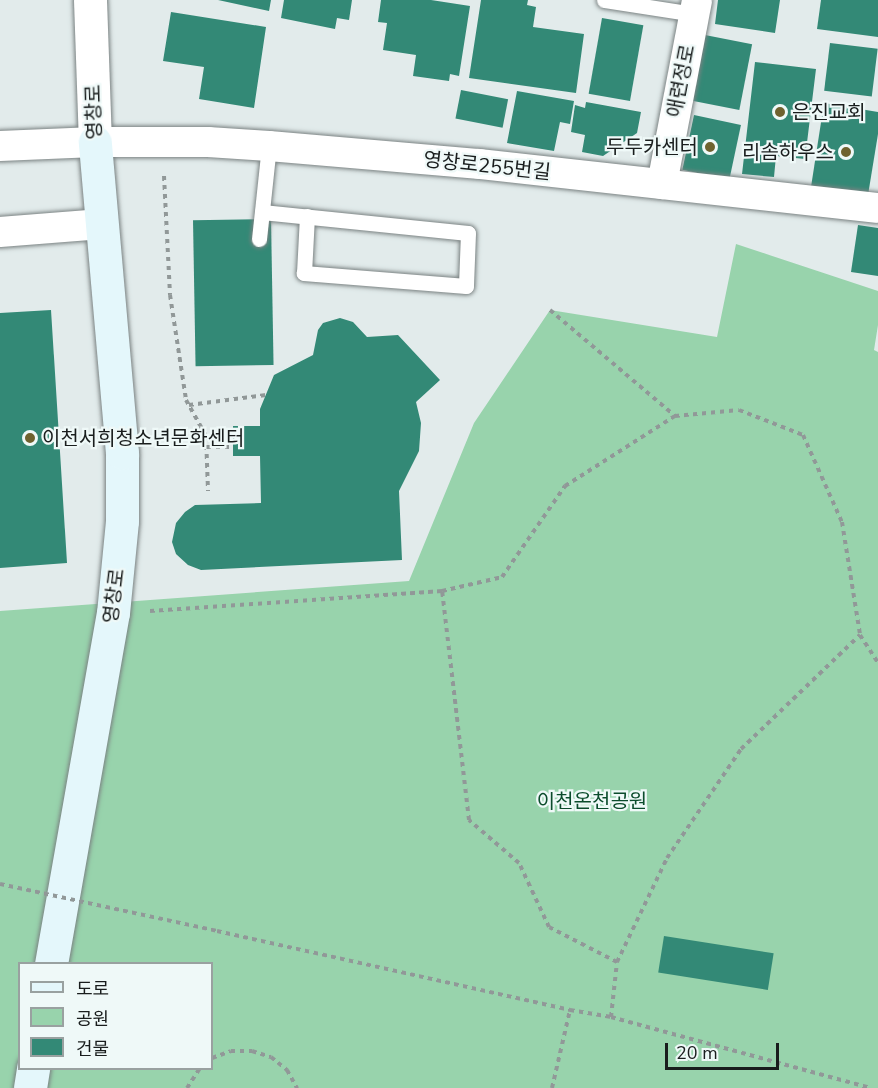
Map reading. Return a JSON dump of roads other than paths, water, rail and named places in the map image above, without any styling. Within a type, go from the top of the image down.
[{"type":"main road","name":"영창로","points":[[51,962],[112,613],[122,520],[122,453],[95,142]]},
{"type":"main road","points":[[30,1088],[33,1070]]},
{"type":"street","name":"영창로","points":[[90,0],[95,142]]},
{"type":"street","name":"애련정로","points":[[662,184],[695,7]]},
{"type":"street","name":"영창로255번길","points":[[0,146],[95,142],[269,146],[480,164],[878,208]]},
{"type":"street","points":[[0,232],[102,224]]},
{"type":"lane","name":"애련정로","points":[[604,0],[695,7]]},
{"type":"lane","points":[[259,239],[269,146]]},
{"type":"lane","points":[[262,212],[307,216],[468,233],[466,286],[304,273],[307,216]]},
{"type":"place","name":"은진교회","points":[[780,112]]},
{"type":"place","name":"두두카센터","points":[[710,147]]},
{"type":"place","name":"리솜하우스","points":[[846,152]]},
{"type":"place","name":"이천서희청소년문화센터","points":[[30,438]]},
{"type":"park label","name":"이천온천공원","points":[[592,801]]}]
